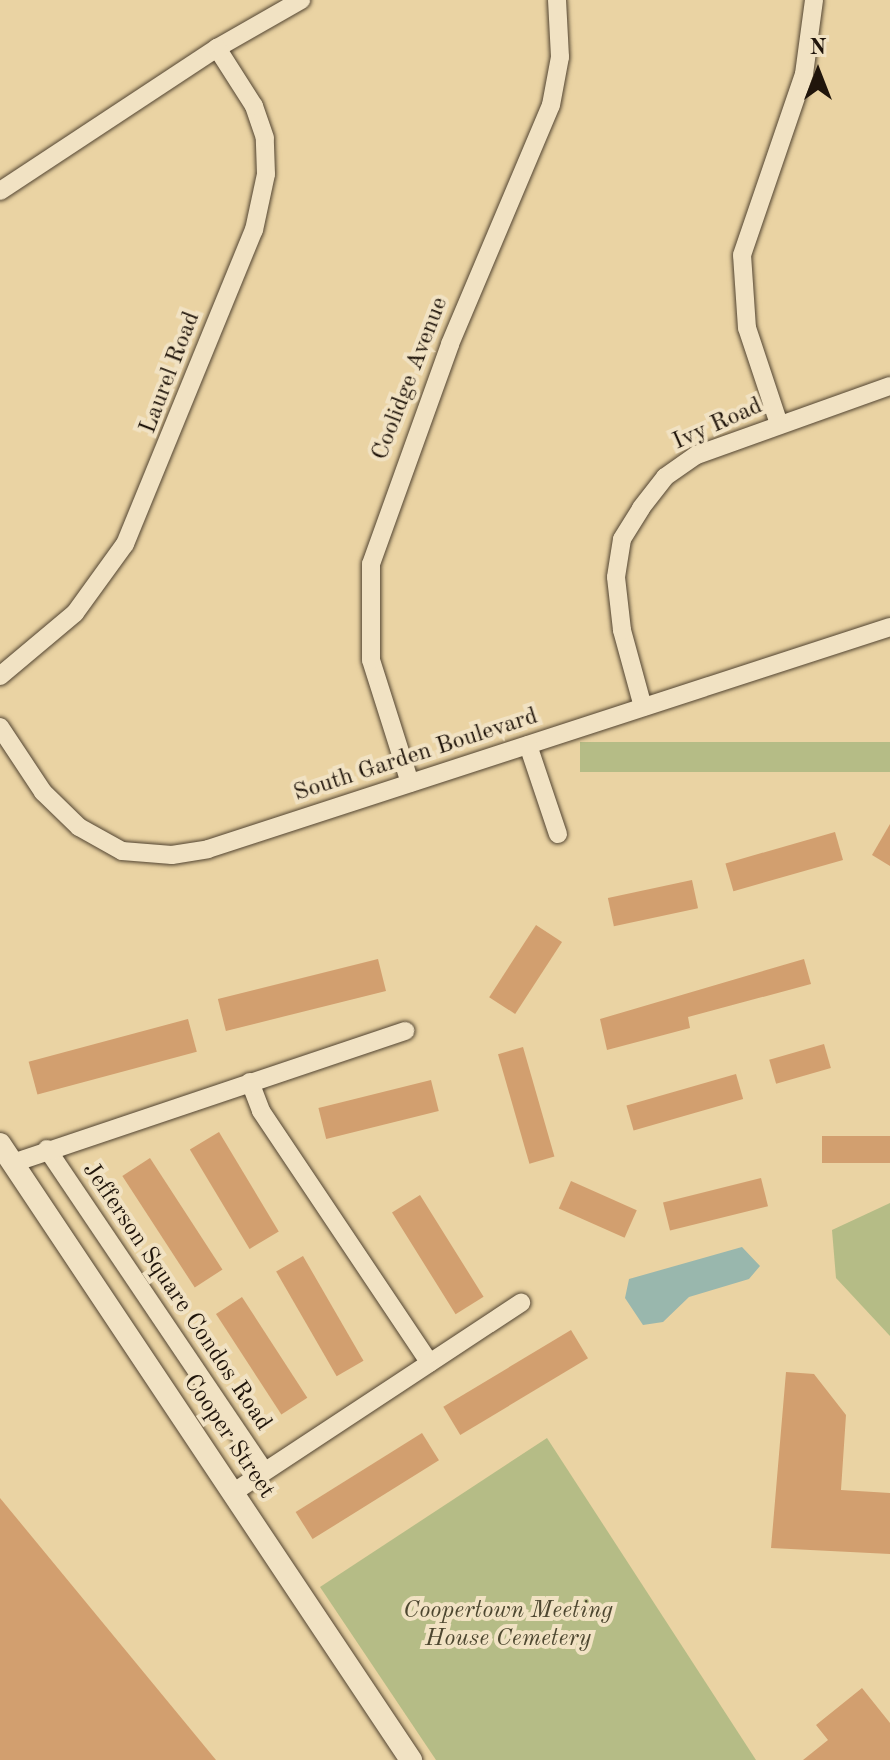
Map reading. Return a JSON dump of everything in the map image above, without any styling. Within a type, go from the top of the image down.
[{"type":"street","points":[[0,191],[217,48],[301,0]]},
{"type":"street","name":"Coolidge Avenue","points":[[410,783],[371,660],[371,564],[441,368],[551,105],[560,57],[557,0]]},
{"type":"street","points":[[779,424],[747,328],[742,255],[804,74],[814,0]]},
{"type":"street","name":"Laurel Road","points":[[0,676],[75,613],[120,553],[254,230],[266,174],[265,138],[254,106],[217,48]]},
{"type":"street","name":"Ivy Road","points":[[643,707],[616,595],[626,531],[680,464],[779,424],[890,386]]},
{"type":"street","name":"South Garden Boulevard","points":[[0,727],[66,815],[107,844],[138,855],[208,849],[890,627]]},
{"type":"street","points":[[528,745],[558,834]]},
{"type":"street","name":"Jefferson Square Condos Road","points":[[13,1163],[47,1149],[405,1031]]},
{"type":"street","points":[[250,1082],[261,1111],[430,1363]]},
{"type":"street","name":"Cooper Street","points":[[0,1144],[411,1760]]},
{"type":"street","name":"Jefferson Square Condos Road","points":[[47,1149],[264,1471]]},
{"type":"street","points":[[234,1492],[521,1303]]},
{"type":"green space","points":[[580,742],[890,742],[890,772],[580,772]]},
{"type":"green space","points":[[890,1203],[890,1336],[836,1278],[832,1230]]},
{"type":"green space","name":"Coopertown Meeting House Cemetery","points":[[547,1438],[756,1760],[436,1760],[320,1587]]},
{"type":"water","points":[[742,1247],[760,1266],[749,1279],[689,1297],[663,1322],[643,1325],[625,1298],[629,1279]]},
{"type":"building","points":[[890,824],[890,866],[872,855]]},
{"type":"building","points":[[835,832],[843,860],[733,891],[725,863]]},
{"type":"building","points":[[692,880],[698,908],[614,926],[608,898]]},
{"type":"building","points":[[536,925],[562,942],[515,1014],[489,997]]},
{"type":"building","points":[[378,959],[386,991],[226,1031],[218,999]]},
{"type":"building","points":[[804,959],[811,984],[688,1017],[690,1028],[607,1050],[600,1019]]},
{"type":"building","points":[[188,1019],[197,1052],[37,1095],[29,1062]]},
{"type":"building","points":[[824,1044],[831,1068],[776,1084],[769,1060]]},
{"type":"building","points":[[523,1047],[554,1157],[529,1164],[498,1054]]},
{"type":"building","points":[[736,1074],[743,1099],[634,1130],[626,1105]]},
{"type":"building","points":[[431,1080],[439,1111],[326,1139],[318,1108]]},
{"type":"building","points":[[219,1132],[279,1231],[250,1249],[190,1150]]},
{"type":"building","points":[[822,1136],[890,1136],[890,1163],[822,1163]]},
{"type":"building","points":[[150,1158],[222,1270],[195,1288],[122,1176]]},
{"type":"building","points":[[761,1178],[768,1206],[670,1231],[663,1202]]},
{"type":"building","points":[[571,1181],[637,1210],[625,1238],[559,1208]]},
{"type":"building","points":[[420,1195],[484,1297],[456,1314],[392,1212]]},
{"type":"building","points":[[303,1256],[364,1361],[337,1376],[276,1272]]},
{"type":"building","points":[[242,1297],[307,1398],[281,1415],[216,1314]]},
{"type":"building","points":[[571,1330],[588,1358],[460,1435],[443,1407]]},
{"type":"building","points":[[786,1372],[814,1374],[846,1415],[841,1490],[890,1493],[890,1554],[771,1548]]},
{"type":"building","points":[[422,1433],[439,1460],[313,1539],[296,1512]]},
{"type":"building","points":[[0,1498],[216,1760],[0,1760]]},
{"type":"building","points":[[862,1688],[890,1723],[890,1760],[803,1760],[828,1740],[816,1725]]}]
